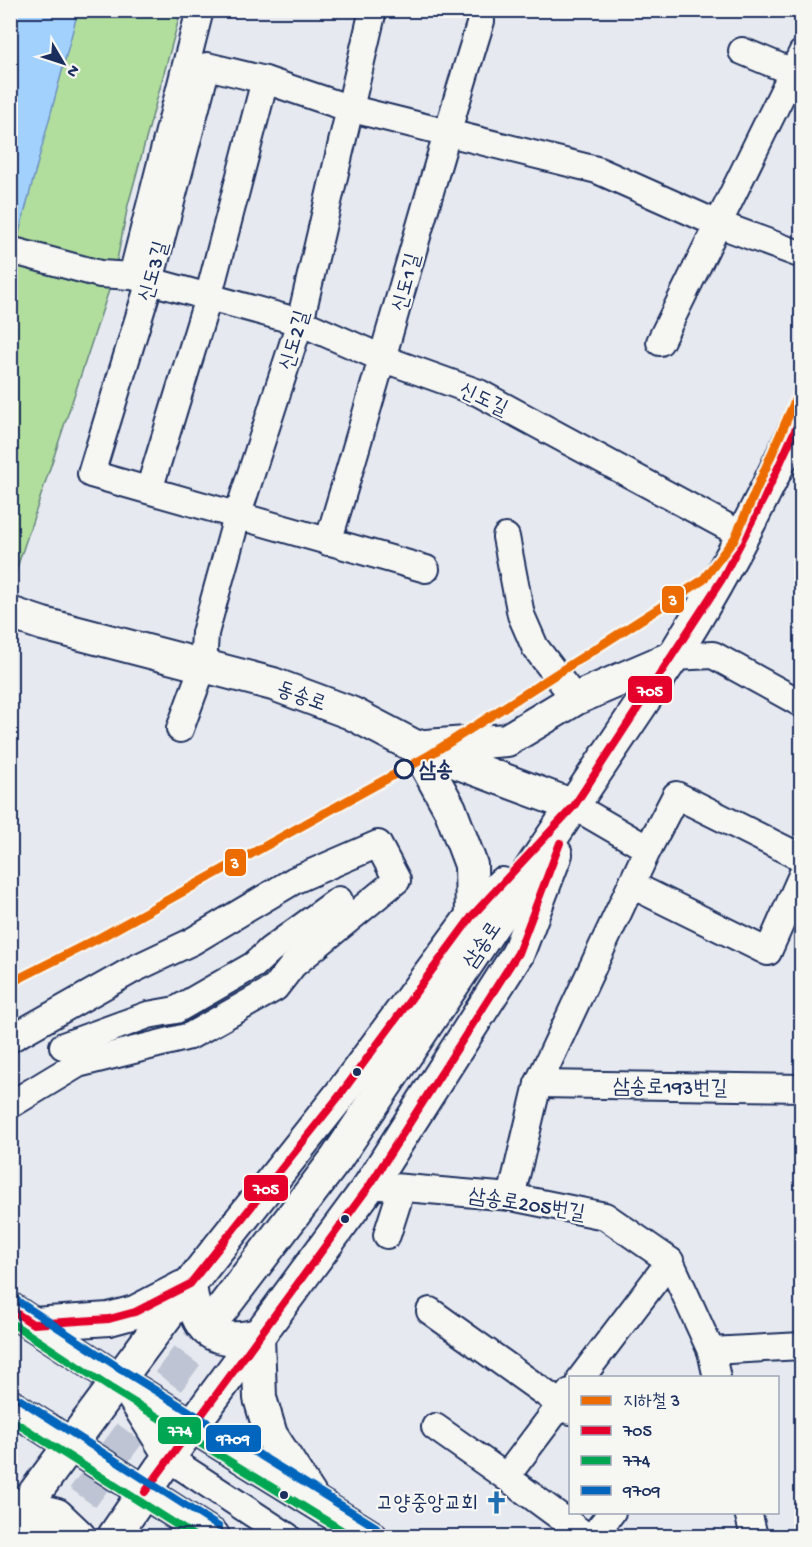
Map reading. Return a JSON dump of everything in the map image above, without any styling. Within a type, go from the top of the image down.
[{"type":"main road","name":"삼송로","points":[[221,1310],[336,1160],[673,657],[722,579],[798,433]]},
{"type":"main road","name":"동송로","points":[[15,614],[43,624],[273,684],[340,709],[416,747],[574,806]]},
{"type":"main road","points":[[472,916],[471,865],[450,809],[416,747],[507,740],[575,699],[673,657]]},
{"type":"main road","points":[[10,1526],[189,1284],[340,1095],[472,916],[574,806]]},
{"type":"main road","points":[[114,1536],[168,1458],[370,1185],[518,953],[574,806]]},
{"type":"main road","points":[[22,1316],[118,1317],[135,1312],[189,1284]]},
{"type":"main road","points":[[189,1284],[196,1314],[204,1330],[222,1339],[239,1340],[258,1335]]},
{"type":"main road","points":[[22,1316],[118,1380],[370,1536]]},
{"type":"main road","points":[[258,1335],[260,1398],[271,1435],[315,1503]]},
{"type":"main road","points":[[10,1406],[213,1536]]},
{"type":"main road","points":[[10,1533],[38,1510],[57,1515],[80,1536]]},
{"type":"street","name":"신도3길","points":[[149,490],[91,474],[141,279],[200,10]]},
{"type":"street","name":"신도2길","points":[[180,729],[203,666],[205,633],[237,516],[300,322],[348,108],[373,10]]},
{"type":"street","name":"신도1길","points":[[328,542],[384,359],[447,131],[481,21]]},
{"type":"street","points":[[660,342],[799,67],[742,51]]},
{"type":"street","name":"신도3길","points":[[141,279],[207,66],[266,80]]},
{"type":"street","points":[[426,569],[149,490],[208,298],[266,80],[348,108],[597,170],[718,224],[801,255]]},
{"type":"street","name":"신도길","points":[[10,250],[100,274],[141,279],[300,322],[384,359],[479,393],[744,536]]},
{"type":"street","points":[[506,537],[521,615],[535,648],[575,699]]},
{"type":"street","points":[[673,657],[713,655],[801,704]]},
{"type":"street","points":[[511,1197],[538,1084],[648,849],[676,795],[801,858]]},
{"type":"street","points":[[574,806],[648,849]]},
{"type":"street","points":[[10,1039],[134,969],[191,942],[295,880],[378,844],[397,880],[345,910],[292,965],[275,988],[190,1036],[71,1055],[10,1105]]},
{"type":"street","points":[[321,869],[345,910]]},
{"type":"street","points":[[632,885],[764,961],[801,875]]},
{"type":"street","points":[[42,1020],[71,1055]]},
{"type":"street","name":"삼송로193번길","points":[[538,1084],[801,1088]]},
{"type":"street","name":"삼송로205번길","points":[[370,1185],[511,1197],[605,1216],[670,1261]]},
{"type":"street","points":[[387,1235],[402,1188]]},
{"type":"street","points":[[582,1376],[670,1261],[711,1351],[717,1376]]},
{"type":"street","points":[[430,1311],[567,1402],[506,1477]]},
{"type":"street","points":[[711,1351],[801,1346]]},
{"type":"street","points":[[118,1380],[168,1458],[287,1536]]},
{"type":"street","points":[[435,1427],[586,1536]]},
{"type":"street","points":[[593,1536],[610,1514]]},
{"type":"street","points":[[748,1514],[754,1536]]},
{"type":"green space","points":[[11,11],[181,11],[128,205],[114,275],[11,586]]},
{"type":"water","points":[[11,11],[78,11],[11,263]]},
{"type":"tunnel","points":[[54,1536],[221,1310]]},
{"type":"metro line","name":"3","points":[[10,983],[101,937],[428,756],[703,580],[735,538],[802,385]]},
{"type":"transit line","name":"705","points":[[10,1309],[33,1324],[109,1319],[135,1312],[190,1284],[340,1095],[472,916],[574,806],[722,579],[765,496],[802,415]]},
{"type":"transit line","name":"705","points":[[145,1492],[370,1185],[518,953],[560,843]]},
{"type":"transit line","name":"9709","points":[[16,1300],[124,1371],[376,1527]]},
{"type":"transit line","name":"774","points":[[10,1322],[112,1389],[351,1536]]},
{"type":"transit line","name":"9709","points":[[16,1397],[219,1527]]},
{"type":"transit line","name":"774","points":[[10,1419],[194,1536]]},
{"type":"place","name":"삼송","points":[[404,769]]},
{"type":"place","name":"고양중앙교회","points":[[496,1502]]}]
